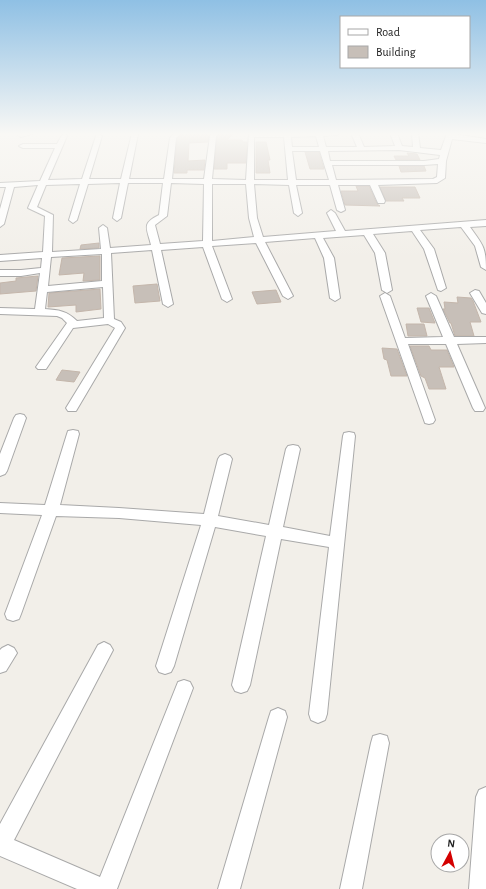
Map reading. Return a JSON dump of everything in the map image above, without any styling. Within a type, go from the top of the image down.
[{"type":"street","points":[[40,312],[47,255],[48,215],[32,208],[47,174]]},
{"type":"street","points":[[72,220],[86,174]]},
{"type":"street","points":[[117,218],[126,174]]},
{"type":"street","points":[[168,174],[163,216],[152,222],[151,225],[168,304]]},
{"type":"street","points":[[209,174],[207,244],[227,299]]},
{"type":"street","points":[[250,174],[253,218],[260,240],[288,296]]},
{"type":"street","points":[[291,174],[298,213]]},
{"type":"street","points":[[330,174],[341,210]]},
{"type":"street","points":[[0,185],[167,181],[416,182],[434,181],[440,178],[440,174]]},
{"type":"street","points":[[373,182],[381,201]]},
{"type":"street","points":[[416,182],[420,189]]},
{"type":"street","points":[[0,224],[11,184]]},
{"type":"street","points":[[332,213],[342,234]]},
{"type":"street","points":[[0,258],[106,252],[486,223]]},
{"type":"street","points":[[464,225],[479,246],[486,267]]},
{"type":"street","points":[[103,228],[106,252],[109,322]]},
{"type":"street","points":[[415,229],[429,249],[441,288]]},
{"type":"street","points":[[367,232],[380,253],[386,293],[429,420]]},
{"type":"street","points":[[318,236],[329,258],[334,298]]},
{"type":"street","points":[[0,273],[21,273],[45,270]]},
{"type":"street","points":[[43,289],[107,284]]},
{"type":"street","points":[[475,293],[486,311]]},
{"type":"street","points":[[431,296],[479,408]]},
{"type":"street","points":[[0,311],[58,313],[66,316],[74,324]]},
{"type":"street","points":[[42,367],[70,326],[74,324],[109,322],[117,324],[120,328],[72,408]]},
{"type":"street","points":[[401,341],[486,340]]},
{"type":"street","points":[[0,471],[20,418]]},
{"type":"street","points":[[13,614],[51,510],[73,434]]},
{"type":"street","points":[[318,714],[349,436]]},
{"type":"street","points":[[241,685],[293,449]]},
{"type":"street","points":[[165,666],[210,520],[225,459]]},
{"type":"street","points":[[0,508],[119,513],[210,520],[337,543]]},
{"type":"street","points":[[102,889],[0,844],[104,650]]},
{"type":"street","points":[[106,889],[184,688]]},
{"type":"street","points":[[229,889],[278,717]]},
{"type":"street","points":[[351,889],[380,743]]},
{"type":"street","points":[[480,889],[486,797]]},
{"type":"building","points":[[356,186],[369,186],[377,204],[380,206],[345,205],[341,191],[358,191]]},
{"type":"building","points":[[380,187],[415,187],[420,198],[402,198],[404,201],[386,201]]},
{"type":"building","points":[[99,243],[99,248],[80,249],[81,245]]},
{"type":"building","points":[[100,256],[100,280],[83,281],[84,273],[59,275],[62,258]]},
{"type":"building","points":[[38,276],[36,291],[0,294],[0,283],[16,281],[16,278]]},
{"type":"building","points":[[157,284],[160,301],[135,303],[133,286]]},
{"type":"building","points":[[100,289],[101,309],[76,312],[76,305],[48,307],[49,293]]},
{"type":"building","points":[[276,290],[281,302],[257,304],[252,292]]},
{"type":"building","points":[[457,297],[471,298],[473,301],[481,322],[470,322],[474,336],[455,336],[451,323],[443,309],[445,309],[444,302],[458,303]]},
{"type":"building","points":[[417,308],[429,308],[435,323],[421,322]]},
{"type":"building","points":[[406,324],[424,324],[427,336],[408,336]]},
{"type":"building","points":[[410,346],[429,346],[431,350],[447,350],[454,367],[439,367],[446,389],[429,389],[425,378],[421,376]]},
{"type":"building","points":[[382,348],[397,349],[407,376],[391,376],[387,360],[384,359]]},
{"type":"building","points":[[62,370],[80,372],[74,382],[56,380]]}]
